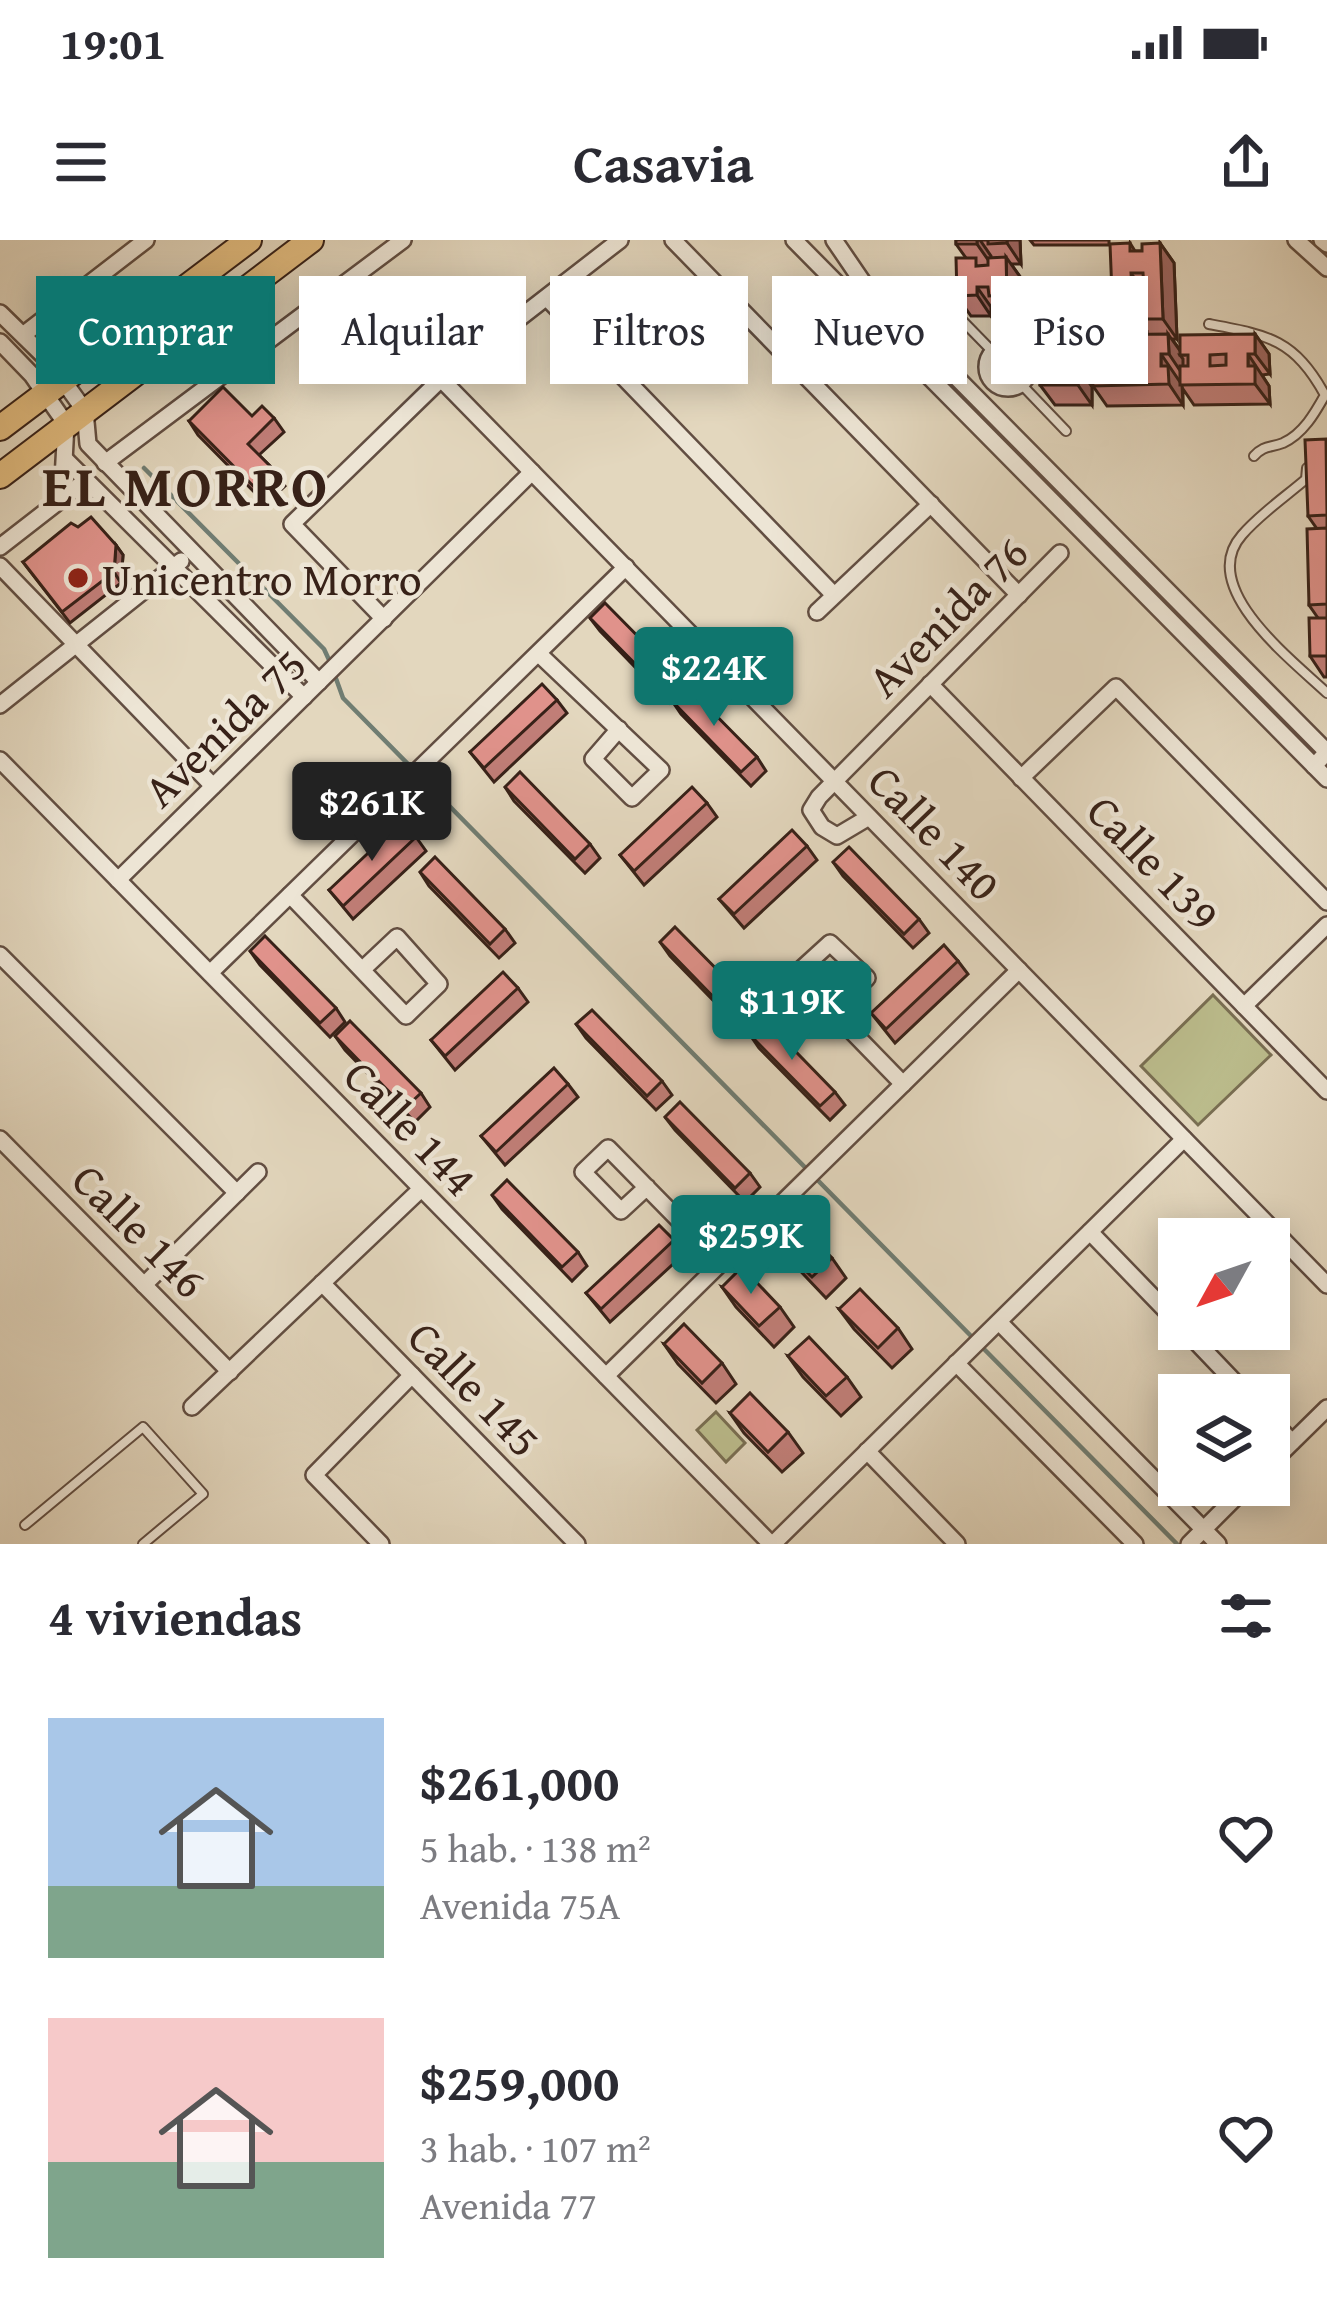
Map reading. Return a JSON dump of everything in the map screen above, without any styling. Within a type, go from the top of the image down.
[{"type":"main road","points":[[0,428],[249,240]]},
{"type":"main road","points":[[0,476],[311,240]]},
{"type":"street","points":[[23,335],[146,240]]},
{"type":"street","points":[[105,463],[403,240]]},
{"type":"street","points":[[526,314],[620,240]]},
{"type":"street","points":[[673,240],[1019,595]]},
{"type":"street","points":[[834,240],[864,284],[1327,752],[1314,766]]},
{"type":"street","points":[[1296,240],[1327,268]]},
{"type":"street","points":[[800,242],[956,407],[1327,779]]},
{"type":"street","points":[[547,298],[834,596]]},
{"type":"street","points":[[0,313],[23,335],[88,444],[105,463],[191,554],[328,675]]},
{"type":"street","points":[[2,347],[54,386]]},
{"type":"street","points":[[956,407],[991,382]]},
{"type":"street","points":[[384,619],[292,524],[436,384]]},
{"type":"street","name":"Calle 140","points":[[446,384],[1327,1285]]},
{"type":"street","points":[[999,384],[1008,388],[1021,384]]},
{"type":"street","points":[[62,498],[76,417]]},
{"type":"street","points":[[66,460],[304,697]]},
{"type":"street","name":"Avenida 75","points":[[118,880],[532,472]]},
{"type":"street","points":[[0,547],[85,481]]},
{"type":"street","points":[[817,612],[931,504]]},
{"type":"street","name":"Avenida 76","points":[[834,781],[1060,553]]},
{"type":"street","points":[[0,705],[191,554]]},
{"type":"street","points":[[0,566],[214,786]]},
{"type":"street","points":[[210,973],[626,567]]},
{"type":"street","points":[[539,654],[619,729],[662,770],[632,798],[593,759],[619,729]]},
{"type":"street","name":"Calle 139","points":[[930,684],[1327,1090]]},
{"type":"street","points":[[1021,778],[1116,687],[1327,902]]},
{"type":"street","name":"Calle 144","points":[[0,760],[772,1544]]},
{"type":"street","points":[[834,781],[811,810],[822,827],[838,836],[869,817]]},
{"type":"street","points":[[290,895],[406,1016],[439,984],[397,938],[362,970]]},
{"type":"street","points":[[1244,1006],[1327,925]]},
{"type":"street","points":[[832,1011],[867,978],[830,943],[796,974],[903,1084]]},
{"type":"street","points":[[0,955],[237,1193]]},
{"type":"street","points":[[606,1376],[1019,970]]},
{"type":"street","name":"Calle 146","points":[[0,1139],[230,1372]]},
{"type":"street","points":[[772,1544],[1184,1139]]},
{"type":"street","points":[[144,1285],[259,1172]]},
{"type":"street","points":[[646,1186],[721,1263]]},
{"type":"street","points":[[192,1407],[421,1189]]},
{"type":"street","points":[[1090,1232],[1158,1303]]},
{"type":"street","name":"Calle 145","points":[[322,1283],[578,1544]]},
{"type":"street","points":[[999,1322],[1218,1544]]},
{"type":"street","points":[[1203,1350],[1227,1374]]},
{"type":"street","points":[[962,1358],[1135,1544]]},
{"type":"street","points":[[380,1544],[314,1475],[412,1375]]},
{"type":"street","points":[[1292,1442],[1327,1408]]},
{"type":"street","points":[[867,1451],[957,1544]]},
{"type":"street","points":[[1189,1544],[1227,1506]]},
{"type":"lane","points":[[1209,324],[1269,335],[1313,374],[1325,395],[1313,418],[1296,433],[1285,442],[1262,447],[1254,456]]},
{"type":"lane","points":[[967,325],[991,350]]},
{"type":"lane","points":[[1021,384],[1066,431]]},
{"type":"lane","points":[[1307,463],[1306,479],[1240,537],[1232,553],[1231,575],[1233,592],[1244,610],[1327,693]]},
{"type":"lane","points":[[26,1525],[143,1426],[203,1494],[143,1544]]},
{"type":"green space","points":[[1213,995],[1271,1055],[1198,1125],[1141,1066]]},
{"type":"green space","points":[[716,1412],[745,1443],[726,1462],[697,1430]]},
{"type":"building","points":[[1130,243],[1130,251],[1142,251],[1142,244],[1160,243],[1163,319],[1148,319],[1148,276],[1111,276],[1110,244]]},
{"type":"building","points":[[1006,257],[1006,276],[991,276],[991,296],[988,287],[977,287],[977,295],[967,296],[967,276],[956,276],[956,258],[976,258],[976,266],[988,265],[988,258]]},
{"type":"building","points":[[1148,334],[1168,334],[1169,354],[1161,354],[1161,366],[1168,366],[1169,384],[1093,386],[1148,384]]},
{"type":"building","points":[[1255,334],[1255,354],[1248,354],[1248,366],[1255,366],[1255,384],[1180,385],[1180,366],[1188,366],[1188,355],[1180,355],[1180,335]],"holes":[[[1226,354],[1226,365],[1210,366],[1210,355]]]},
{"type":"building","points":[[223,387],[252,416],[262,406],[274,418],[248,444],[276,472],[257,490],[189,421]]},
{"type":"building","points":[[1326,439],[1327,515],[1308,516],[1305,440]]},
{"type":"building","name":"Unicentro Morro","points":[[91,517],[116,545],[114,572],[62,612],[23,562],[71,523],[78,527]]},
{"type":"building","points":[[1327,528],[1327,604],[1309,605],[1307,529]]},
{"type":"building","points":[[605,603],[676,675],[660,689],[590,618]]},
{"type":"building","points":[[1309,618],[1327,618],[1327,656],[1310,656]]},
{"type":"building","points":[[542,684],[557,700],[484,768],[470,752]]},
{"type":"building","points":[[686,685],[757,757],[741,772],[671,700]]},
{"type":"building","points":[[520,772],[590,844],[575,859],[505,787]]},
{"type":"building","points":[[692,787],[707,803],[634,871],[620,855]]},
{"type":"building","points":[[401,822],[416,837],[343,906],[329,890]]},
{"type":"building","points":[[792,830],[807,846],[734,914],[719,899]]},
{"type":"building","points":[[849,847],[919,919],[904,934],[833,862]]},
{"type":"building","points":[[435,857],[505,929],[490,944],[420,872]]},
{"type":"building","points":[[675,927],[746,999],[730,1014],[660,942]]},
{"type":"building","points":[[265,936],[336,1008],[320,1023],[250,951]]},
{"type":"building","points":[[944,945],[958,961],[886,1029],[871,1013]]},
{"type":"building","points":[[503,972],[518,988],[445,1056],[431,1040]]},
{"type":"building","points":[[592,1010],[662,1081],[647,1096],[576,1024]]},
{"type":"building","points":[[765,1020],[835,1092],[820,1106],[750,1035]]},
{"type":"building","points":[[350,1021],[421,1093],[405,1108],[335,1036]]},
{"type":"building","points":[[554,1068],[568,1084],[496,1152],[481,1136]]},
{"type":"building","points":[[680,1102],[750,1173],[735,1188],[665,1117]]},
{"type":"building","points":[[507,1180],[578,1252],[562,1267],[492,1195]]},
{"type":"building","points":[[794,1218],[832,1258],[812,1277],[773,1238]]},
{"type":"building","points":[[659,1225],[674,1240],[601,1309],[586,1293]]},
{"type":"building","points":[[742,1267],[780,1307],[759,1326],[722,1287]]},
{"type":"building","points":[[860,1289],[898,1328],[878,1348],[839,1309]]},
{"type":"building","points":[[684,1324],[722,1363],[702,1383],[664,1344]]},
{"type":"building","points":[[809,1337],[847,1377],[826,1396],[788,1356]]},
{"type":"building","points":[[750,1393],[788,1432],[768,1452],[730,1413]]},
{"type":"waterway","points":[[144,468],[324,649],[330,662]]},
{"type":"waterway","points":[[334,673],[343,698],[973,1338]]},
{"type":"waterway","points":[[981,1346],[1177,1544]]},
{"type":"place","name":"Unicentro Morro","points":[[78,578]]},
{"type":"district","name":"EL MORRO","points":[[186,485]]}]
